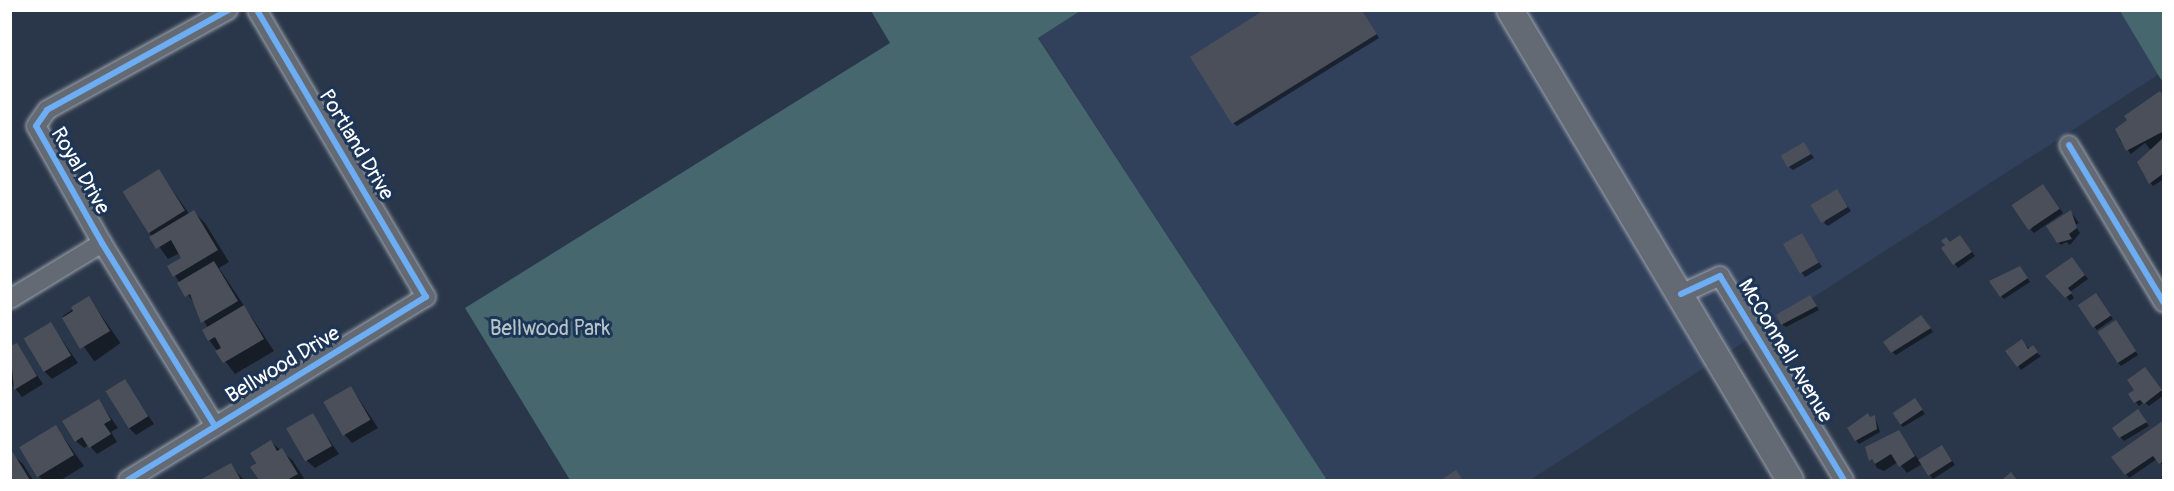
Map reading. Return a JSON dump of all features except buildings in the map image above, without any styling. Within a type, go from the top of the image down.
[{"type":"main road","points":[[1510,10],[1790,480]]},
{"type":"street","name":"Royal Drive","points":[[215,426],[102,243],[36,126],[47,110],[228,10]]},
{"type":"street","name":"Portland Drive","points":[[257,10],[426,297]]},
{"type":"street","points":[[2069,145],[2163,303]]},
{"type":"street","points":[[10,299],[102,243]]},
{"type":"street","name":"McConnell Avenue","points":[[1681,294],[1720,276],[1844,480]]},
{"type":"street","name":"Bellwood Drive","points":[[128,480],[426,297]]},
{"type":"shaded area","points":[[1080,10],[2163,10],[2164,71],[1530,480],[1327,480],[1038,37]]},
{"type":"green space","name":"Bellwood Park","points":[[871,11],[1080,11],[1038,38],[1327,480],[570,480],[465,308],[890,43]]},
{"type":"green space","points":[[2120,11],[2163,11],[2163,82],[2160,78]]},
{"type":"cycle path","points":[[215,426],[102,243],[36,126],[47,110],[228,10]]},
{"type":"cycle path","points":[[128,480],[426,297],[257,10]]},
{"type":"cycle path","points":[[2069,145],[2164,303]]},
{"type":"cycle path","points":[[1681,294],[1720,276],[1844,480]]}]
